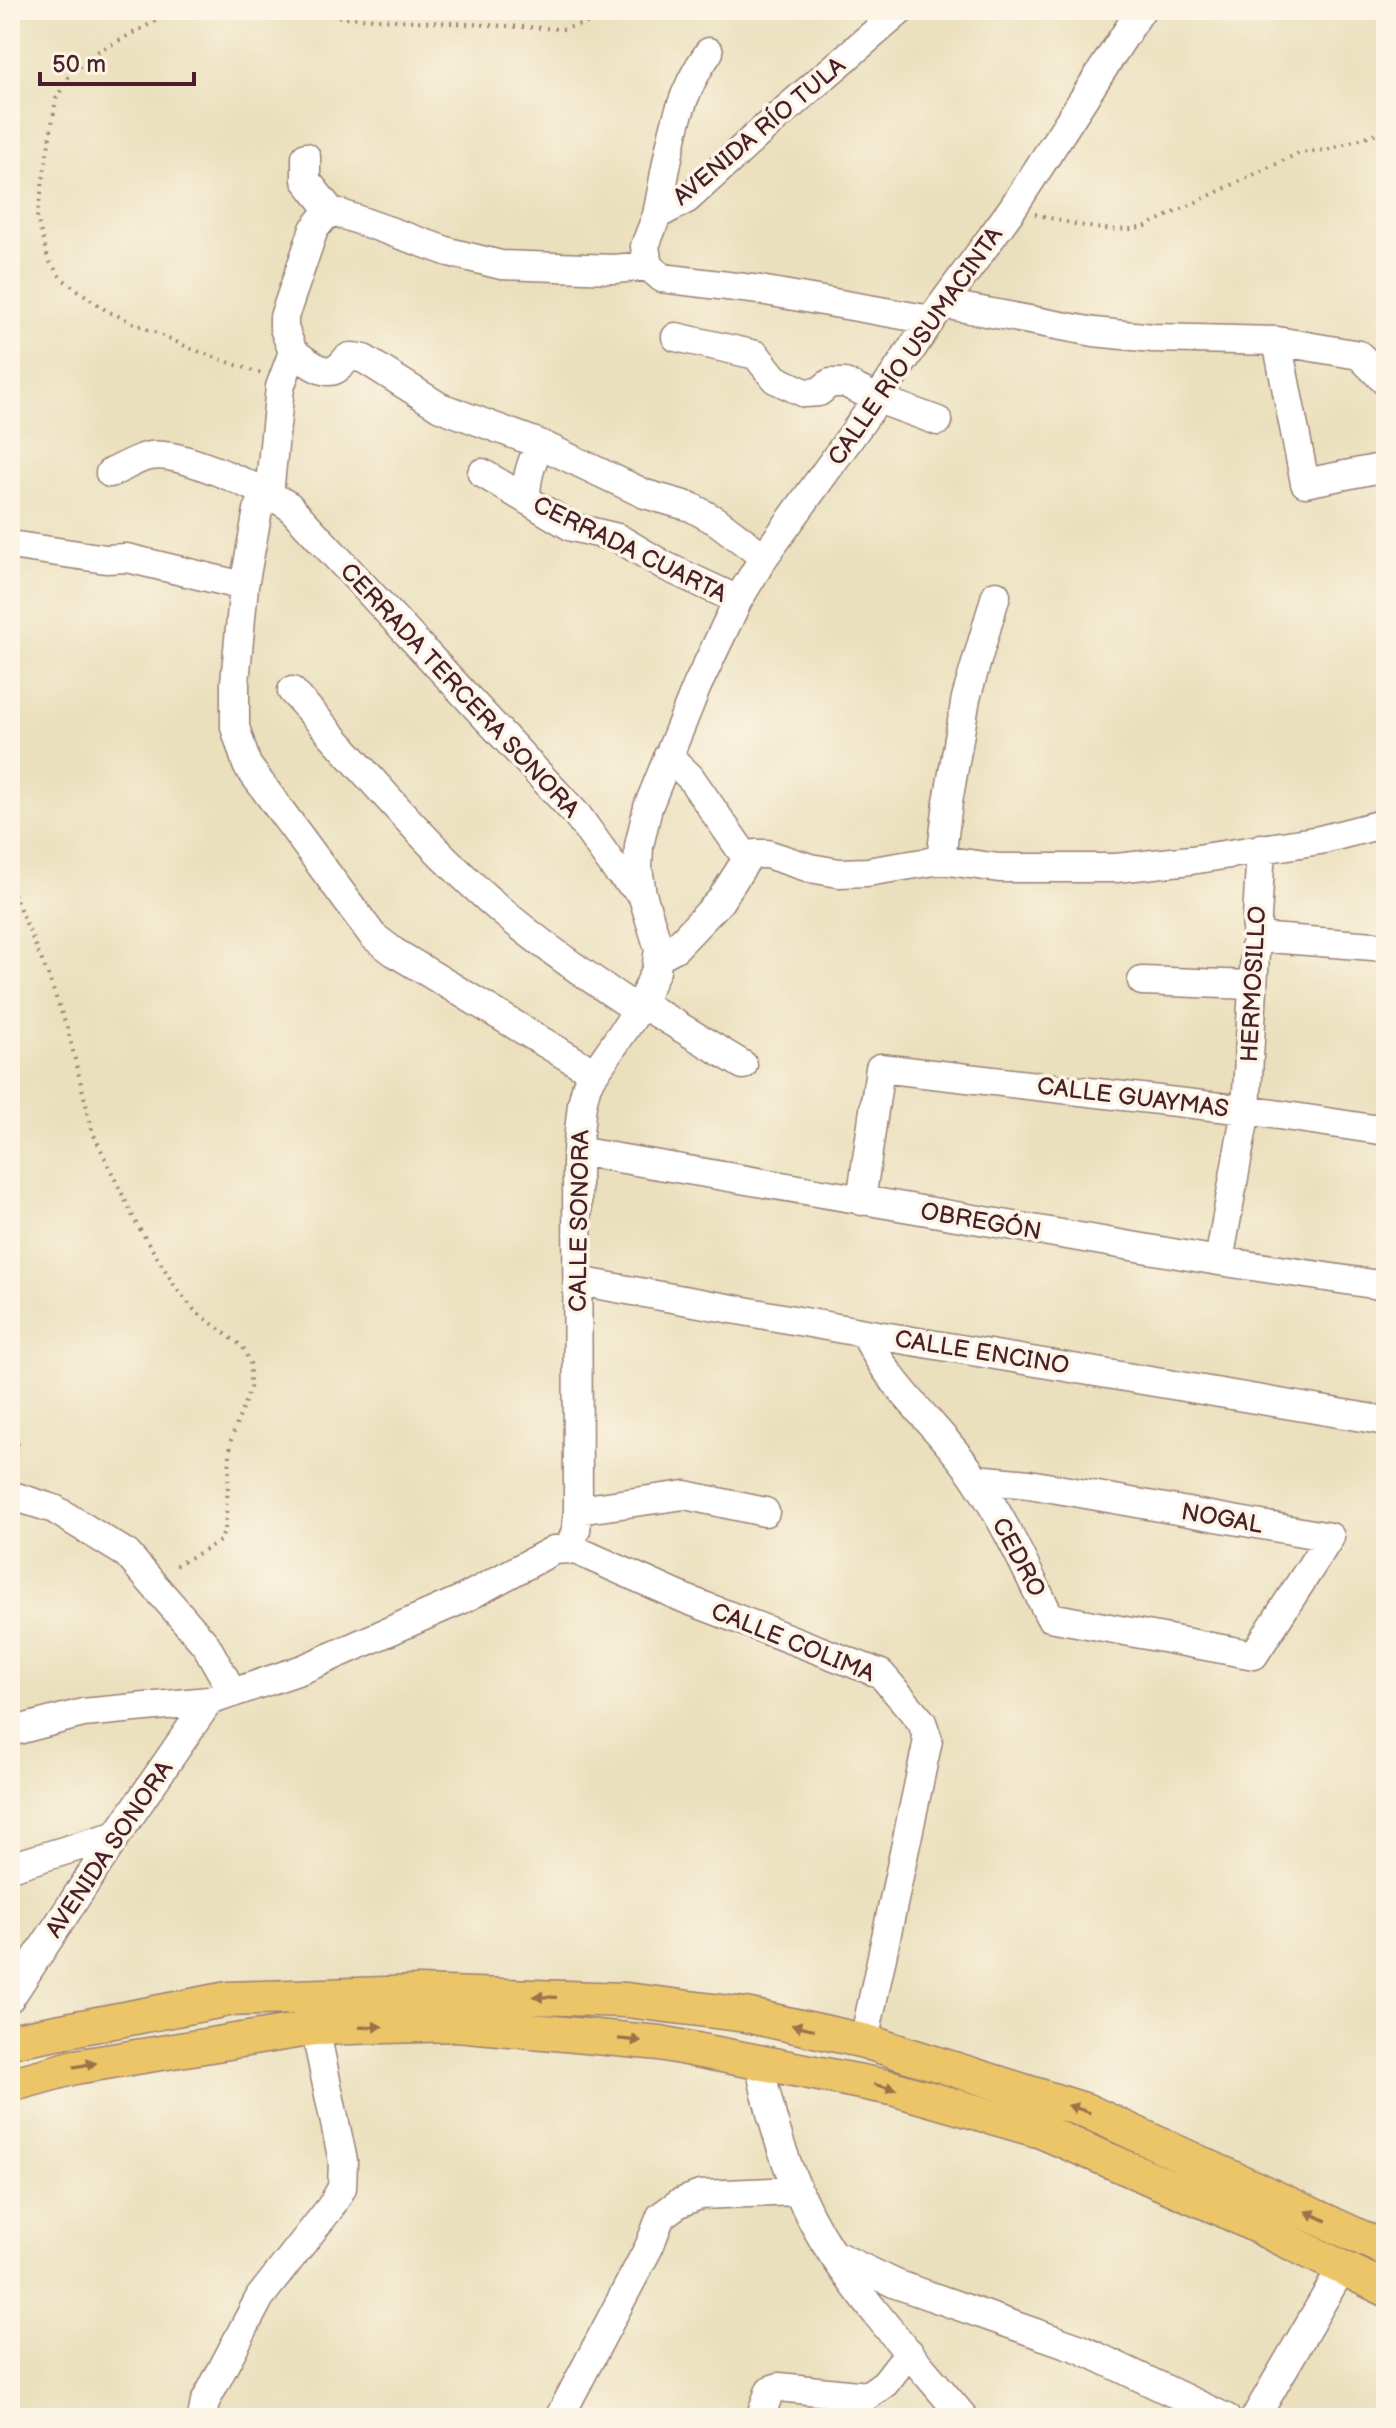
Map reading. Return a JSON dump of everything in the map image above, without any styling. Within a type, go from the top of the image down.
[{"type":"main road","points":[[10,2041],[228,1999],[418,1993],[626,2000],[746,2015],[864,2041],[1087,2111],[1386,2249]]},
{"type":"main road","points":[[10,2085],[75,2067],[315,2028],[457,2024],[660,2043],[892,2088],[1041,2131],[1224,2210],[1386,2289]]},
{"type":"street","name":"AVENIDA RÍO TULA","points":[[648,266],[645,246],[657,215],[687,199],[901,10]]},
{"type":"street","name":"CALLE RÍO USUMACINTA","points":[[668,756],[738,600],[764,557],[1012,209],[1141,10]]},
{"type":"street","points":[[657,215],[680,103],[692,75],[709,52]]},
{"type":"street","points":[[306,157],[306,180],[330,210],[449,252],[501,265],[614,269],[648,266],[662,278],[1094,332],[1153,338],[1277,341],[1359,355],[1386,382]]},
{"type":"street","points":[[330,210],[314,229],[284,317],[284,328],[293,352],[320,369],[330,371],[336,369],[344,358],[364,359],[440,407],[540,444],[645,494],[691,507],[718,522],[764,557]]},
{"type":"street","points":[[676,337],[756,355],[775,379],[805,393],[819,392],[836,382],[845,383],[938,421]]},
{"type":"street","points":[[1277,341],[1305,483],[1386,467]]},
{"type":"street","points":[[293,352],[280,387],[269,494],[258,510],[244,586],[235,682],[235,727],[247,765],[373,936],[394,952],[593,1072]]},
{"type":"street","points":[[526,499],[526,482],[540,444]]},
{"type":"street","name":"CERRADA TERCERA SONORA","points":[[110,473],[151,456],[177,458],[269,494],[289,506],[577,815],[617,871],[642,894]]},
{"type":"street","name":"CERRADA CUARTA","points":[[482,473],[572,527],[618,538],[667,567],[738,600]]},
{"type":"street","points":[[10,545],[106,559],[127,558],[244,586]]},
{"type":"street","points":[[941,860],[966,698],[996,595]]},
{"type":"street","points":[[292,691],[441,854],[503,912],[566,963],[743,1065]]},
{"type":"street","points":[[658,957],[659,949],[642,894],[639,846],[648,807],[668,756],[690,777],[751,856]]},
{"type":"street","points":[[658,957],[675,948],[720,901],[751,856],[767,854],[810,868],[839,873],[867,872],[941,860],[999,868],[1116,868],[1320,840],[1386,823]]},
{"type":"street","name":"HERMOSILLO","points":[[1219,1261],[1246,1110],[1261,848]]},
{"type":"street","points":[[1256,937],[1386,947]]},
{"type":"street","name":"CALLE SONORA","points":[[569,1549],[576,1530],[578,1510],[577,1151],[582,1104],[593,1072],[640,1007],[656,970],[658,957]]},
{"type":"street","points":[[1142,981],[1252,985]]},
{"type":"street","name":"CALLE GUAYMAS","points":[[861,1201],[880,1068],[1246,1110],[1386,1131]]},
{"type":"street","name":"OBREGÓN","points":[[577,1151],[1219,1261],[1386,1286]]},
{"type":"street","name":"CALLE ENCINO","points":[[578,1281],[1386,1421]]},
{"type":"street","name":"CEDRO","points":[[865,1333],[876,1359],[976,1479],[1012,1539],[1050,1617],[1254,1655]]},
{"type":"street","name":"NOGAL","points":[[976,1479],[1029,1484],[1330,1537],[1254,1655]]},
{"type":"street","points":[[10,1495],[54,1509],[127,1554],[206,1645],[221,1697]]},
{"type":"street","points":[[578,1510],[685,1495],[765,1512]]},
{"type":"street","points":[[10,1732],[83,1713],[221,1697],[316,1664],[465,1598],[554,1550],[569,1549]]},
{"type":"street","name":"CALLE COLIMA","points":[[569,1549],[683,1598],[881,1674],[922,1722],[928,1740],[864,2041]]},
{"type":"street","name":"AVENIDA SONORA","points":[[10,1998],[117,1835],[221,1697]]},
{"type":"street","points":[[10,1867],[117,1835]]},
{"type":"street","points":[[202,2418],[205,2402],[260,2297],[330,2208],[342,2188],[343,2161],[315,2028]]},
{"type":"street","points":[[759,2061],[766,2100],[798,2191],[833,2254],[964,2418]]},
{"type":"street","points":[[559,2418],[649,2247],[661,2216],[679,2203],[700,2195],[798,2191]]},
{"type":"street","points":[[833,2254],[896,2284],[1081,2349],[1226,2418]]},
{"type":"street","points":[[1255,2418],[1342,2268]]},
{"type":"street","points":[[760,2418],[770,2390],[779,2387],[867,2396],[885,2383],[909,2352]]},
{"type":"path","points":[[177,10],[95,53],[70,74],[56,99],[37,218],[48,259],[61,278],[107,311],[192,349],[266,376],[280,387]]},
{"type":"path","points":[[307,10],[341,17],[562,29],[585,24],[607,10]]},
{"type":"path","points":[[1012,209],[1096,229],[1122,231],[1144,227],[1299,153],[1327,150],[1386,130]]},
{"type":"path","points":[[10,886],[68,1031],[93,1133],[136,1223],[176,1288],[195,1311],[243,1347],[250,1363],[250,1388],[231,1440],[225,1530],[220,1541],[193,1558],[147,1579]]},
{"type":"path","points":[[10,1420],[18,1442],[10,1476]]}]
